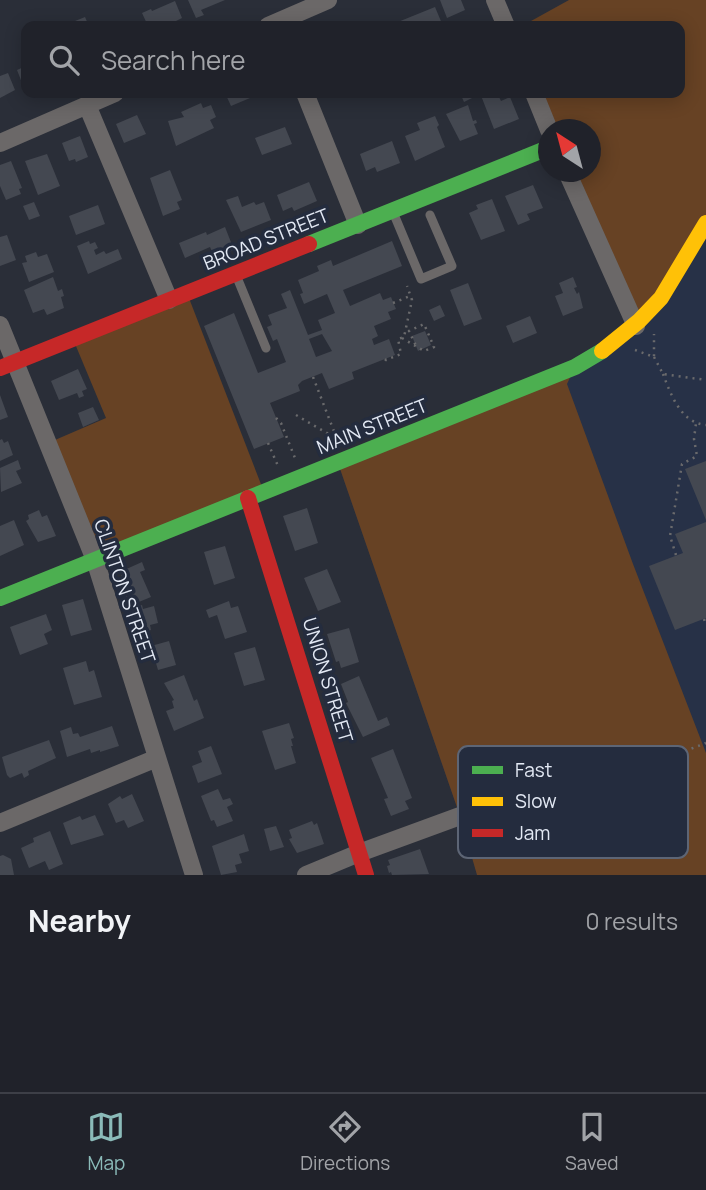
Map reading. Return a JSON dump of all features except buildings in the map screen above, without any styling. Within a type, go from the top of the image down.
[{"type":"street","points":[[283,21],[328,0]]},
{"type":"street","points":[[495,0],[504,21]]},
{"type":"street","points":[[0,143],[103,98]]},
{"type":"street","points":[[307,98],[358,225]]},
{"type":"street","points":[[536,98],[545,119]]},
{"type":"street","points":[[87,105],[169,300]]},
{"type":"street","name":"BROAD STREET","points":[[7,365],[538,152]]},
{"type":"street","points":[[571,182],[636,326]]},
{"type":"street","name":"MAIN STREET","points":[[0,598],[575,367],[615,343],[636,326],[671,284],[706,223]]},
{"type":"street","name":"CLINTON STREET","points":[[0,325],[7,365],[95,560],[194,875]]},
{"type":"street","name":"UNION STREET","points":[[248,498],[366,875]]},
{"type":"street","points":[[0,823],[158,758]]},
{"type":"street","points":[[306,875],[458,817]]},
{"type":"lane","points":[[392,211],[421,279],[452,266],[430,215]]},
{"type":"lane","points":[[235,274],[266,348]]},
{"type":"path","points":[[385,359],[401,354],[398,340],[404,337],[412,300],[407,286]]},
{"type":"path","points":[[393,303],[411,296]]},
{"type":"path","points":[[402,338],[424,351],[434,347],[424,324],[409,331],[416,346]]},
{"type":"path","points":[[654,356],[676,404],[687,418],[706,425]]},
{"type":"path","points":[[663,373],[706,380]]},
{"type":"path","points":[[296,415],[337,439],[313,377]]},
{"type":"path","points":[[276,418],[281,423],[303,477]]},
{"type":"path","points":[[676,555],[670,536],[682,464],[697,456],[694,439],[696,423]]},
{"type":"path","points":[[268,443],[286,483]]},
{"type":"path","points":[[704,619],[706,625]]},
{"type":"path","points":[[688,750],[706,743]]},
{"type":"shaded area","points":[[569,0],[706,0],[706,223],[636,326],[571,182],[601,182],[601,119],[545,119],[536,98],[685,98],[685,21],[531,21]]},
{"type":"shaded area","points":[[706,223],[706,875],[477,875],[472,858],[688,858],[688,746],[458,746],[458,810],[338,463],[596,356]]},
{"type":"shaded area","points":[[187,293],[264,492],[95,560],[48,443],[106,418],[73,339]]},
{"type":"shaded area","points":[[575,367],[567,384],[706,753],[706,875],[477,875],[472,858],[688,858],[688,746],[458,746],[458,810],[338,463]]},
{"type":"traffic: fast","points":[[309,244],[538,152]]},
{"type":"traffic: fast","points":[[0,598],[575,367],[602,351]]},
{"type":"traffic: slow","points":[[602,351],[639,321],[661,298],[706,223]]},
{"type":"traffic: jam","points":[[0,368],[309,244]]},
{"type":"traffic: jam","points":[[248,498],[366,875]]}]
